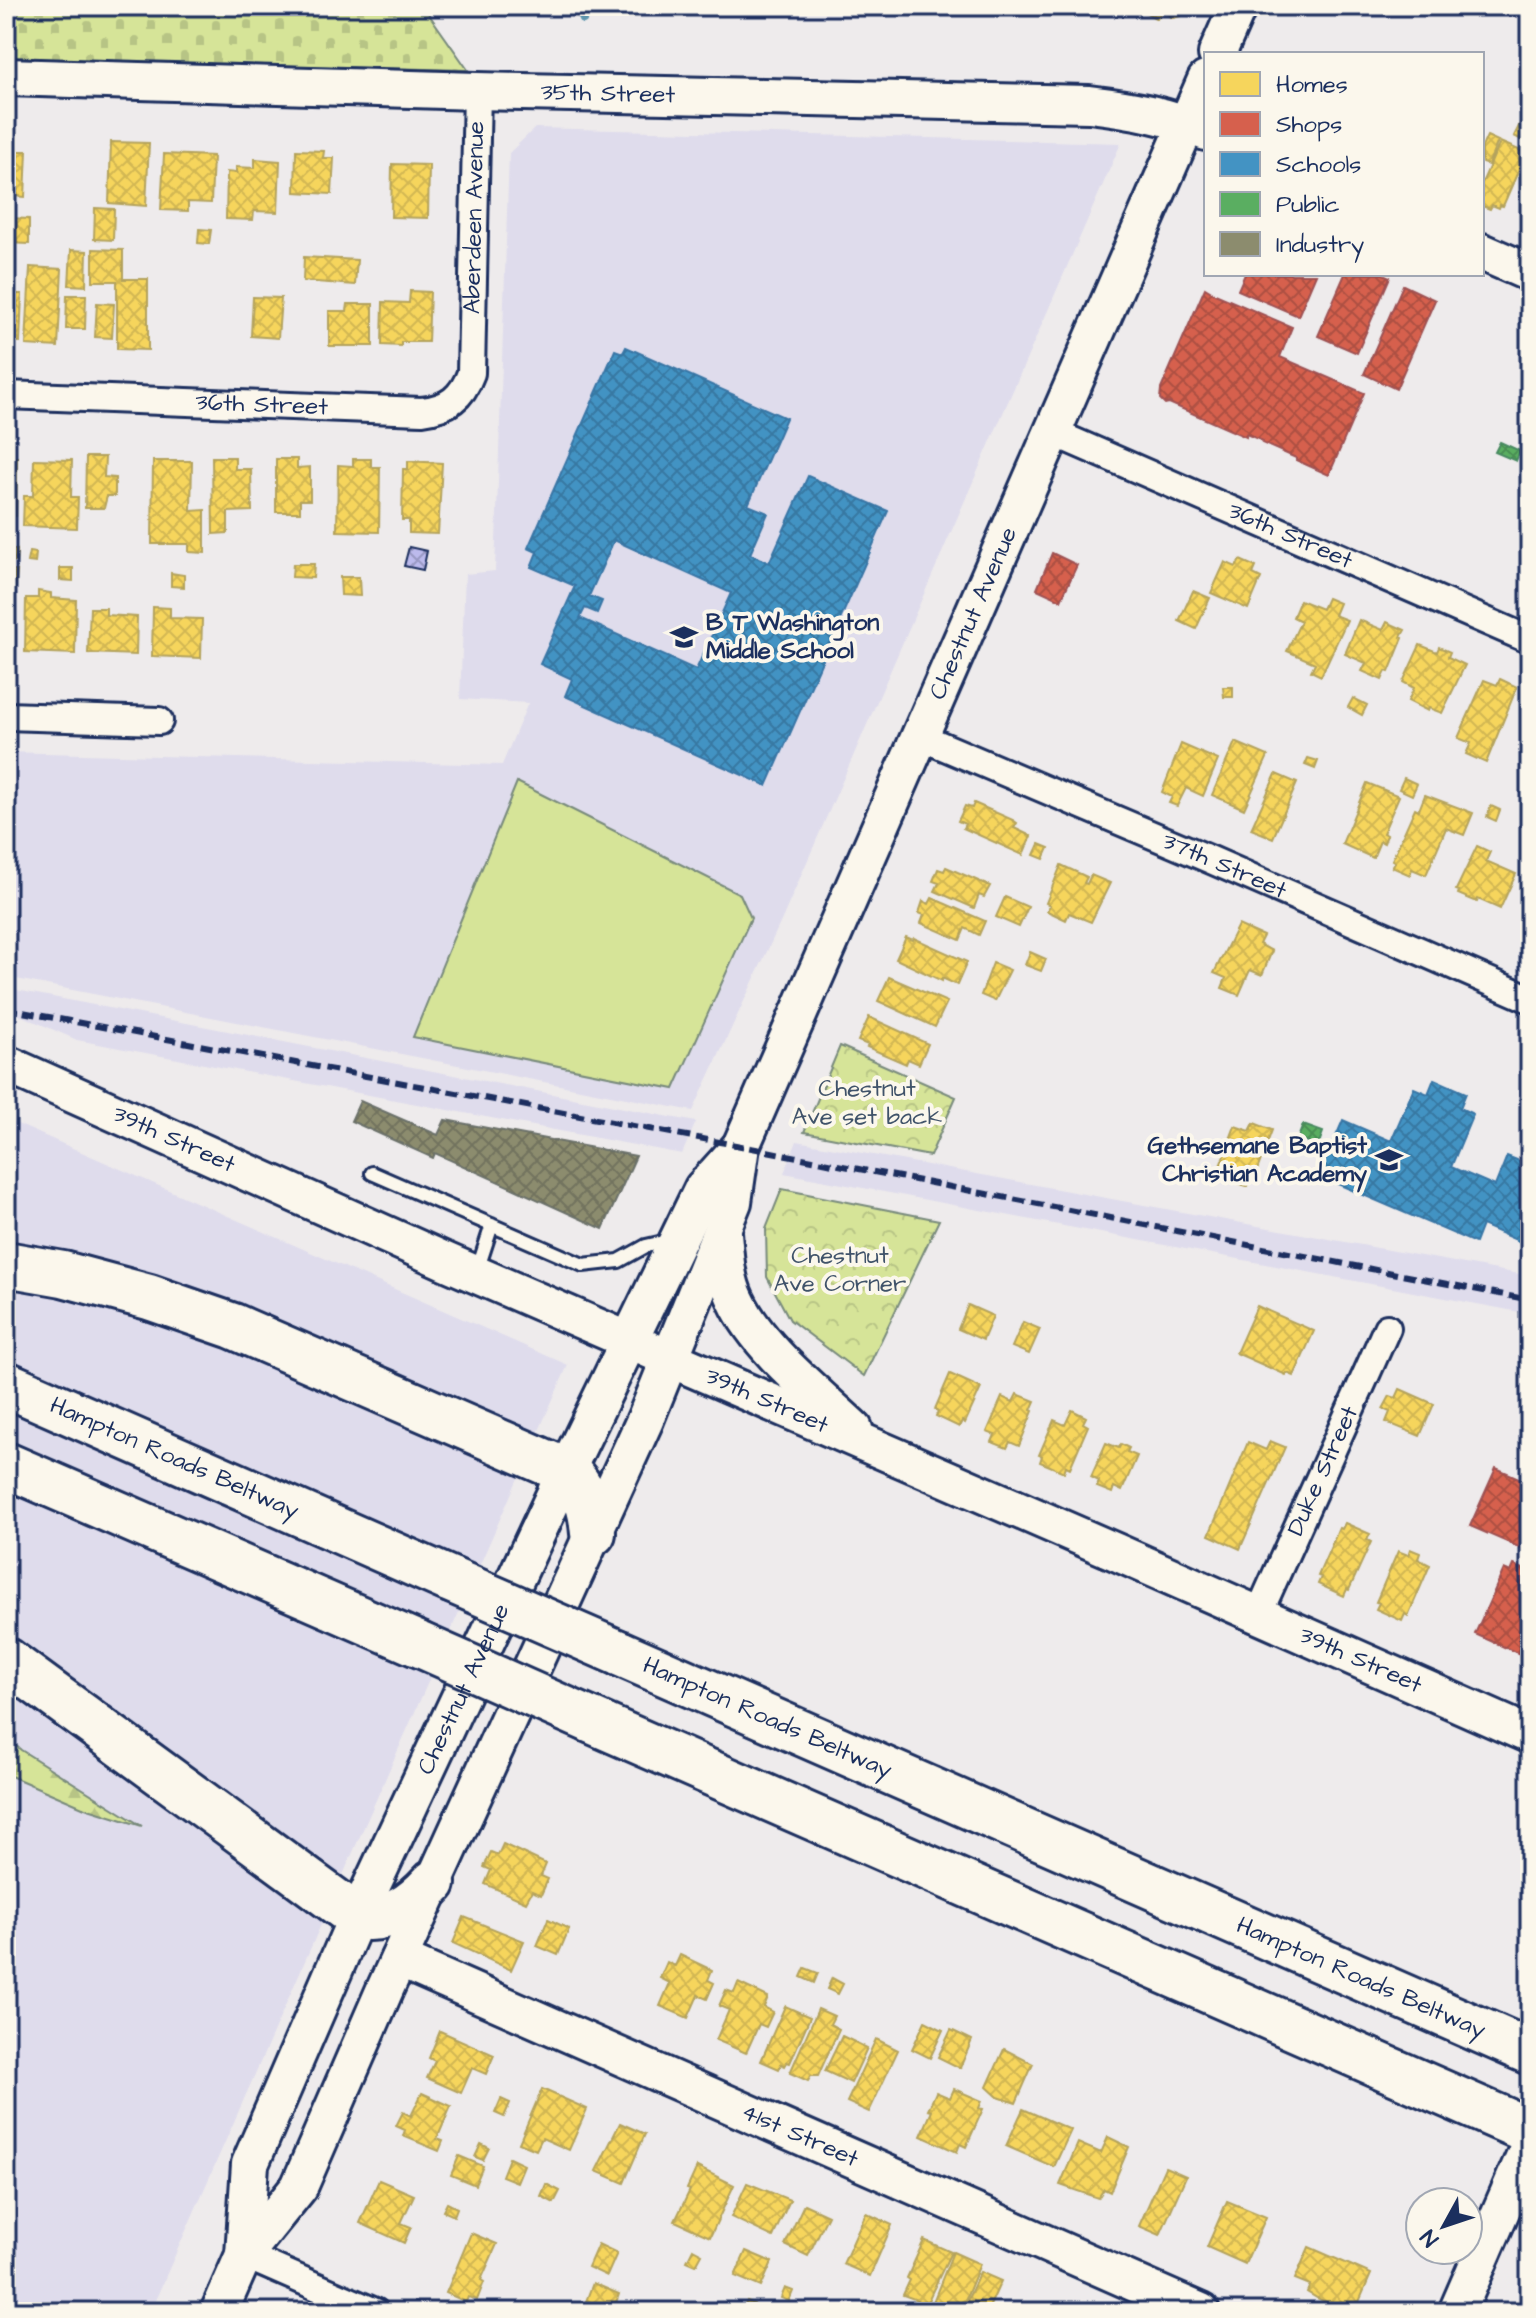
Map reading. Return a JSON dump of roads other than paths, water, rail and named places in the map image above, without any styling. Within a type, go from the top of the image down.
[{"type":"highway","points":[[6,1264],[63,1274],[135,1293],[233,1326],[566,1471],[583,1491],[592,1516],[593,1533]]},
{"type":"highway","name":"Hampton Roads Beltway","points":[[6,1384],[1513,2044]]},
{"type":"highway","points":[[6,1465],[1530,2131]]},
{"type":"highway","points":[[6,1660],[357,1917],[387,1917],[416,1901],[433,1883]]},
{"type":"main road","points":[[1218,52],[1238,6]]},
{"type":"main road","name":"35th Street","points":[[6,77],[1089,104],[1140,110],[1196,127]]},
{"type":"main road","name":"Chestnut Avenue","points":[[219,2312],[244,2255],[299,2187],[433,1883],[593,1533],[723,1229],[733,1202],[741,1146],[1052,432],[1196,127],[1204,89]]},
{"type":"main road","points":[[1484,253],[1530,273]]},
{"type":"main road","name":"39th Street","points":[[6,1064],[476,1274],[1530,1735]]},
{"type":"main road","name":"Chestnut Avenue","points":[[244,2255],[250,2164],[357,1917],[628,1340],[703,1188],[741,1146]]},
{"type":"main road","points":[[723,1229],[726,1270],[736,1300],[748,1321],[765,1343],[873,1447]]},
{"type":"main road","name":"41st Street","points":[[399,1959],[1201,2312]]},
{"type":"main road","points":[[1457,2312],[1530,2144]]},
{"type":"street","name":"Aberdeen Avenue","points":[[472,345],[477,91]]},
{"type":"street","name":"36th Street","points":[[6,395],[422,411],[439,409],[454,402],[465,389],[471,373],[472,345]]},
{"type":"street","name":"36th Street","points":[[1052,432],[1530,640]]},
{"type":"street","points":[[6,716],[159,721]]},
{"type":"street","name":"37th Street","points":[[919,736],[1530,999]]},
{"type":"street","name":"Duke Street","points":[[1258,1615],[1387,1328]]},
{"type":"street","points":[[244,2255],[375,2312]]},
{"type":"lane","points":[[372,1173],[583,1265],[619,1261],[646,1246],[679,1238]]},
{"type":"lane","points":[[476,1274],[492,1225]]},
{"type":"waterway","points":[[577,6],[583,20]]},
{"type":"railway","points":[[6,1009],[741,1146],[1530,1300]]},
{"type":"place","name":"B T Washington Middle School","points":[[684,637]]},
{"type":"place","name":"Gethsemane Baptist Christian Academy","points":[[1389,1160]]},
{"type":"park label","name":"Chestnut Ave set back","points":[[867,1103]]},
{"type":"park label","name":"Chestnut Ave Corner","points":[[840,1270]]}]
